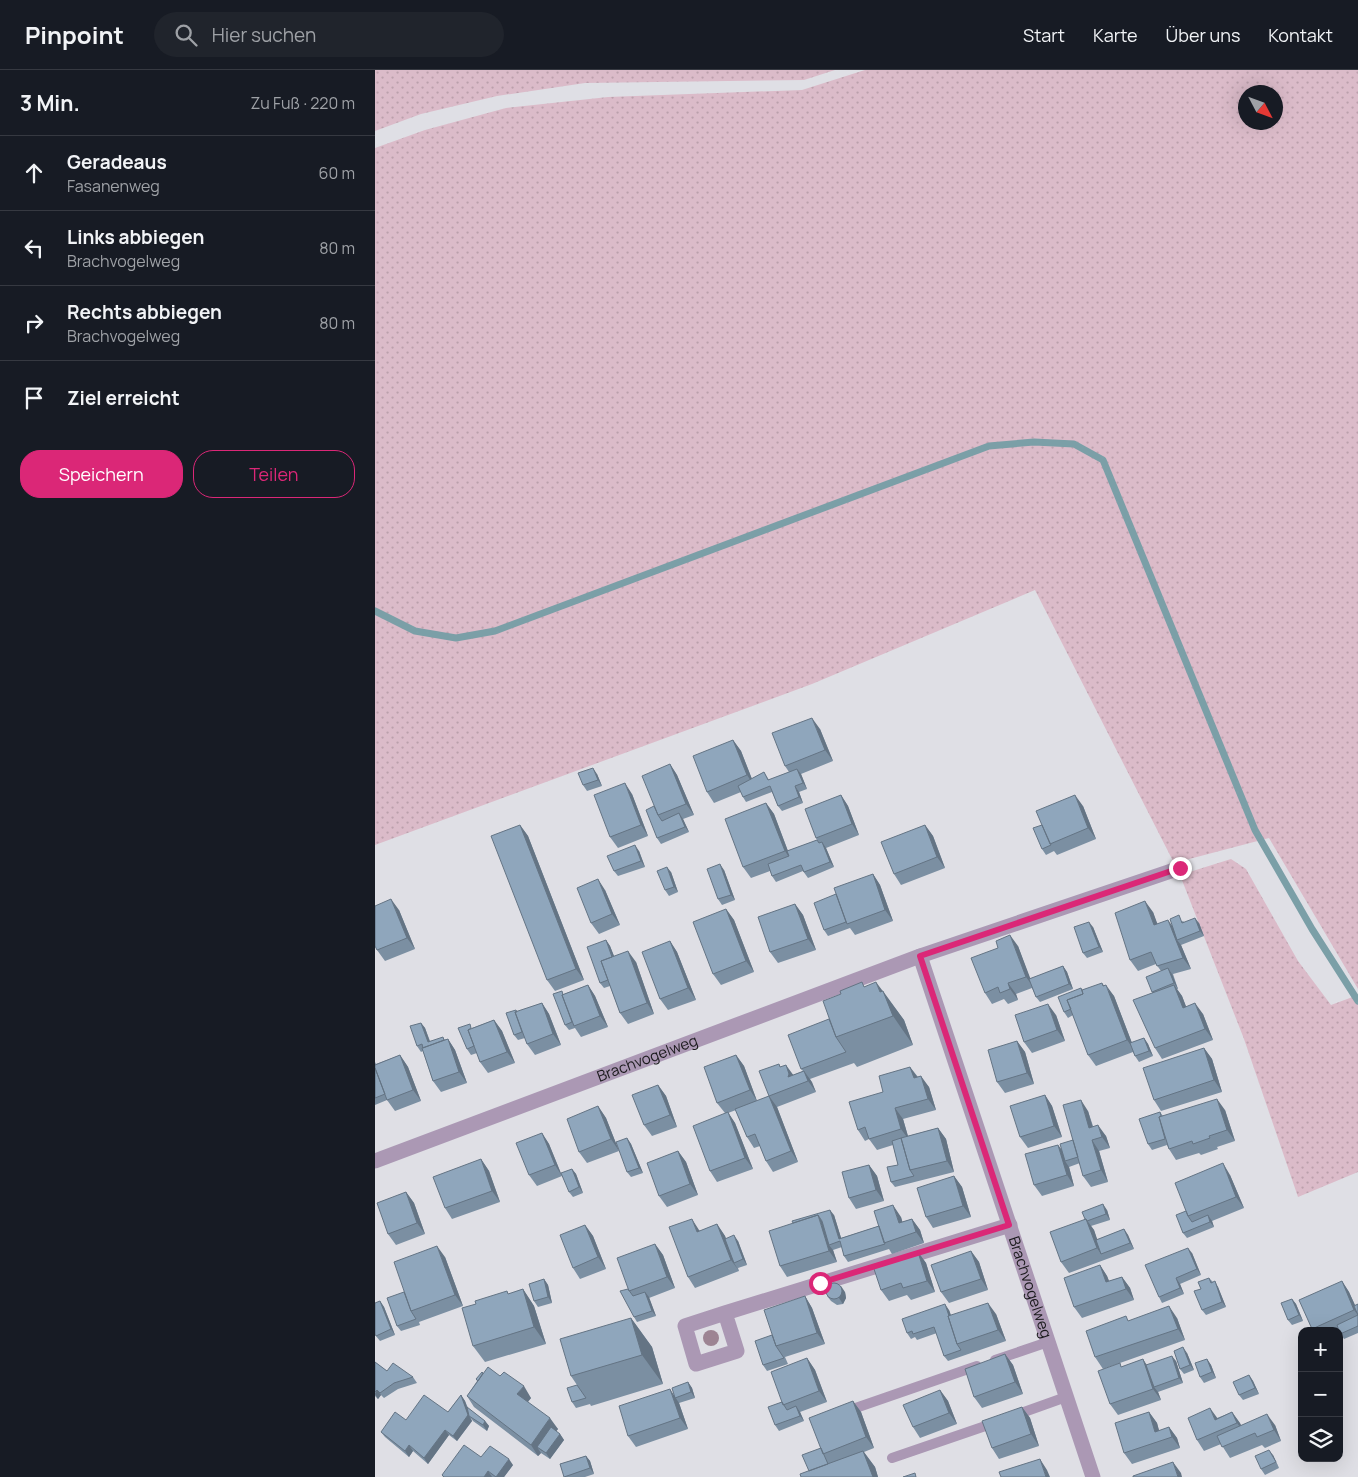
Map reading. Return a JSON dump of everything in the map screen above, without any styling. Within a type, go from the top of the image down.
[{"type":"street","name":"Brachvogelweg","points":[[375,1161],[920,956],[1180,868]]},
{"type":"street","name":"Brachvogelweg","points":[[920,956],[1093,1477]]},
{"type":"street","points":[[725,1313],[1009,1225]]},
{"type":"lane","points":[[838,1415],[1048,1342]]},
{"type":"lane","points":[[892,1458],[1066,1397]]},
{"type":"shaded area","points":[[375,70],[835,70],[804,80],[585,83],[497,96],[421,114],[375,131]]},
{"type":"shaded area","points":[[865,70],[1358,70],[1358,989],[1269,838],[1174,863],[1035,590],[812,684],[375,845],[375,148],[425,130],[506,108],[608,97],[802,90]]},
{"type":"shaded area","points":[[1231,859],[1246,869],[1298,961],[1331,1005],[1358,995],[1358,1172],[1298,1197],[1244,1039],[1180,875]]},
{"type":"building","points":[[812,718],[825,750],[785,766],[772,733]]},
{"type":"building","points":[[733,740],[747,775],[707,792],[693,756]]},
{"type":"building","points":[[670,764],[686,804],[658,815],[642,776]]},
{"type":"building","points":[[593,768],[598,780],[583,785],[578,773]]},
{"type":"building","points":[[797,769],[803,783],[795,786],[799,797],[778,806],[770,786],[743,797],[738,786],[764,772],[768,780]]},
{"type":"building","points":[[625,783],[641,825],[610,837],[594,795]]},
{"type":"building","points":[[841,795],[852,824],[816,838],[805,809]]},
{"type":"building","points":[[1075,795],[1088,828],[1050,844],[1036,811]]},
{"type":"building","points":[[766,803],[785,851],[743,867],[725,819]]},
{"type":"building","points":[[654,806],[662,821],[679,813],[685,827],[657,838],[646,810]]},
{"type":"building","points":[[520,825],[576,969],[547,980],[491,836]]},
{"type":"building","points":[[925,825],[937,857],[894,874],[881,842]]},
{"type":"building","points":[[1042,825],[1051,845],[1042,849],[1033,828]]},
{"type":"building","points":[[817,840],[819,843],[822,842],[830,862],[804,872],[801,865],[772,876],[768,864],[789,856],[787,851]]},
{"type":"building","points":[[635,845],[641,861],[614,871],[607,856]]},
{"type":"building","points":[[720,864],[731,895],[718,899],[707,869]]},
{"type":"building","points":[[667,867],[674,887],[665,890],[657,871]]},
{"type":"building","points":[[873,874],[885,910],[847,924],[834,888]]},
{"type":"building","points":[[598,879],[612,914],[591,923],[577,888]]},
{"type":"building","points":[[836,894],[846,922],[824,930],[814,903]]},
{"type":"building","points":[[391,899],[407,938],[377,950],[375,946],[375,906]]},
{"type":"building","points":[[1145,901],[1154,925],[1168,920],[1183,958],[1157,966],[1151,952],[1130,960],[1115,913]]},
{"type":"building","points":[[795,904],[808,939],[770,952],[758,917]]},
{"type":"building","points":[[726,909],[746,961],[713,974],[693,922]]},
{"type":"building","points":[[1179,915],[1182,923],[1195,918],[1200,931],[1177,940],[1170,919]]},
{"type":"building","points":[[1089,922],[1099,947],[1083,953],[1074,927]]},
{"type":"building","points":[[1010,935],[1026,977],[1008,983],[1010,989],[1000,993],[998,987],[985,993],[971,958],[998,948],[996,941]]},
{"type":"building","points":[[606,940],[612,957],[601,961],[608,980],[600,983],[587,947]]},
{"type":"building","points":[[670,941],[688,988],[660,999],[642,952]]},
{"type":"building","points":[[628,951],[647,1003],[620,1013],[601,961]]},
{"type":"building","points":[[1063,966],[1069,984],[1036,997],[1029,979]]},
{"type":"building","points":[[1168,968],[1174,983],[1152,992],[1146,977]]},
{"type":"building","points":[[862,982],[864,987],[876,982],[880,992],[883,991],[893,1016],[836,1037],[823,1001],[841,994],[840,991]]},
{"type":"building","points":[[1102,983],[1103,986],[1106,985],[1127,1040],[1088,1055],[1067,1000],[1083,994],[1082,990]]},
{"type":"building","points":[[588,985],[600,1016],[574,1026],[562,995]]},
{"type":"building","points":[[1174,985],[1183,1008],[1195,1003],[1205,1029],[1155,1048],[1133,1000]]},
{"type":"building","points":[[1081,988],[1083,994],[1067,1000],[1071,1009],[1064,1012],[1058,997]]},
{"type":"building","points":[[562,991],[572,1022],[565,1025],[553,994]]},
{"type":"building","points":[[542,1003],[553,1034],[527,1044],[515,1012]]},
{"type":"building","points":[[1048,1004],[1057,1030],[1024,1042],[1015,1015]]},
{"type":"building","points":[[516,1010],[522,1032],[514,1035],[506,1013]]},
{"type":"building","points":[[829,1019],[836,1037],[846,1052],[801,1069],[788,1035]]},
{"type":"building","points":[[494,1020],[507,1052],[480,1062],[468,1030]]},
{"type":"building","points":[[421,1023],[428,1042],[443,1037],[444,1040],[423,1048],[422,1044],[417,1046],[410,1026]]},
{"type":"building","points":[[470,1024],[471,1028],[468,1030],[474,1046],[467,1049],[458,1028]]},
{"type":"building","points":[[1144,1038],[1149,1051],[1135,1056],[1130,1043]]},
{"type":"building","points":[[448,1039],[459,1072],[433,1081],[422,1048]]},
{"type":"building","points":[[1017,1041],[1027,1073],[997,1082],[988,1050]]},
{"type":"building","points":[[1204,1048],[1214,1080],[1154,1100],[1143,1068]]},
{"type":"building","points":[[400,1055],[413,1090],[387,1100],[375,1065]]},
{"type":"building","points":[[736,1055],[750,1090],[717,1103],[704,1067]]},
{"type":"building","points":[[779,1064],[780,1067],[786,1065],[788,1077],[804,1071],[808,1081],[769,1096],[759,1071]]},
{"type":"building","points":[[910,1067],[914,1078],[921,1076],[928,1099],[895,1108],[901,1129],[869,1139],[865,1127],[858,1130],[849,1102],[883,1092],[879,1076]]},
{"type":"building","points":[[375,1068],[385,1094],[375,1098]]},
{"type":"building","points":[[658,1085],[670,1115],[644,1125],[632,1095]]},
{"type":"building","points":[[1045,1095],[1054,1126],[1020,1137],[1010,1106]]},
{"type":"building","points":[[769,1096],[791,1151],[766,1161],[755,1134],[747,1137],[735,1109]]},
{"type":"building","points":[[1217,1099],[1227,1130],[1193,1144],[1192,1141],[1169,1149],[1159,1117]]},
{"type":"building","points":[[1081,1100],[1089,1128],[1098,1125],[1102,1137],[1092,1140],[1101,1170],[1083,1176],[1063,1105]]},
{"type":"building","points":[[598,1106],[611,1139],[579,1152],[567,1119]]},
{"type":"building","points":[[728,1112],[745,1158],[710,1171],[693,1126]]},
{"type":"building","points":[[1160,1112],[1161,1116],[1159,1117],[1165,1139],[1148,1144],[1139,1119]]},
{"type":"building","points":[[938,1128],[947,1161],[910,1170],[901,1138]]},
{"type":"building","points":[[542,1133],[555,1165],[529,1175],[516,1143]]},
{"type":"building","points":[[627,1138],[639,1168],[627,1172],[616,1142]]},
{"type":"building","points":[[901,1138],[910,1170],[914,1176],[891,1182],[887,1167],[898,1165],[892,1141]]},
{"type":"building","points":[[1073,1140],[1078,1157],[1065,1161],[1060,1144]]},
{"type":"building","points":[[1058,1145],[1067,1175],[1034,1185],[1025,1154]]},
{"type":"building","points":[[678,1151],[690,1184],[659,1196],[647,1163]]},
{"type":"building","points":[[481,1159],[492,1191],[445,1208],[433,1177]]},
{"type":"building","points":[[1223,1163],[1236,1197],[1188,1216],[1175,1183]]},
{"type":"building","points":[[869,1165],[876,1190],[849,1198],[842,1172]]},
{"type":"building","points":[[572,1169],[579,1187],[569,1192],[561,1173]]},
{"type":"building","points":[[954,1176],[963,1206],[926,1217],[917,1188]]},
{"type":"building","points":[[406,1192],[417,1223],[388,1234],[377,1203]]},
{"type":"building","points":[[1103,1204],[1106,1214],[1087,1221],[1085,1219],[1082,1212]]},
{"type":"building","points":[[893,1205],[899,1223],[912,1219],[916,1232],[884,1243],[874,1211]]},
{"type":"building","points":[[830,1210],[839,1239],[879,1226],[885,1244],[844,1256],[840,1241],[829,1245],[822,1221],[818,1215],[793,1223],[792,1221]]},
{"type":"building","points":[[1186,1211],[1192,1222],[1208,1215],[1210,1222],[1183,1233],[1176,1215]]},
{"type":"building","points":[[818,1215],[829,1251],[780,1266],[769,1231]]},
{"type":"building","points":[[692,1219],[697,1232],[717,1224],[731,1260],[688,1277],[669,1227]]},
{"type":"building","points":[[1086,1219],[1097,1248],[1061,1262],[1050,1232]]},
{"type":"building","points":[[585,1225],[598,1257],[573,1268],[560,1235]]},
{"type":"building","points":[[1124,1229],[1130,1243],[1101,1254],[1096,1240]]},
{"type":"building","points":[[734,1235],[743,1259],[734,1263],[725,1239]]},
{"type":"building","points":[[655,1244],[667,1277],[629,1291],[617,1258]]},
{"type":"building","points":[[437,1246],[455,1295],[411,1311],[394,1262]]},
{"type":"building","points":[[1188,1248],[1197,1269],[1176,1278],[1180,1288],[1159,1297],[1145,1265]]},
{"type":"building","points":[[971,1251],[981,1279],[941,1292],[931,1265]]},
{"type":"building","points":[[918,1252],[927,1281],[903,1288],[901,1283],[881,1290],[873,1266]]},
{"type":"building","points":[[1100,1265],[1106,1282],[1122,1277],[1126,1289],[1074,1307],[1064,1278]]},
{"type":"building","points":[[1209,1278],[1211,1283],[1215,1281],[1222,1302],[1202,1310],[1194,1291],[1201,1289],[1198,1282]]},
{"type":"building","points":[[544,1279],[548,1297],[534,1301],[529,1284]]},
{"type":"building","points":[[1342,1281],[1354,1310],[1316,1327],[1311,1327],[1299,1300]]},
{"type":"building","points":[[831,1283],[837,1283],[842,1288],[840,1297],[831,1299],[826,1294],[826,1288]]},
{"type":"building","points":[[523,1289],[534,1327],[473,1346],[462,1308],[476,1304],[475,1301],[507,1291],[508,1294]]},
{"type":"building","points":[[628,1289],[633,1296],[645,1292],[652,1311],[634,1317],[620,1291]]},
{"type":"building","points":[[404,1292],[416,1319],[397,1326],[387,1298]]},
{"type":"building","points":[[805,1296],[817,1333],[776,1346],[764,1310]]},
{"type":"building","points":[[1292,1299],[1299,1315],[1288,1320],[1281,1303]]},
{"type":"building","points":[[380,1301],[391,1329],[376,1336],[375,1303]]},
{"type":"building","points":[[988,1303],[998,1330],[957,1344],[948,1316]]},
{"type":"building","points":[[945,1304],[957,1344],[961,1350],[944,1356],[934,1327],[913,1334],[912,1331],[907,1333],[902,1319]]},
{"type":"building","points":[[1358,1304],[1358,1315],[1354,1306]]},
{"type":"building","points":[[1169,1306],[1178,1329],[1095,1357],[1086,1331],[1126,1316],[1128,1321]]},
{"type":"building","points":[[1358,1315],[1358,1326],[1343,1333],[1343,1327],[1338,1327],[1337,1325]]},
{"type":"building","points":[[631,1318],[642,1355],[571,1376],[560,1339]]},
{"type":"building","points":[[772,1335],[776,1346],[784,1358],[763,1365],[755,1341]]},
{"type":"building","points":[[1183,1347],[1190,1365],[1180,1369],[1174,1351]]},
{"type":"building","points":[[1005,1354],[1015,1382],[974,1397],[965,1369]]},
{"type":"building","points":[[1172,1356],[1179,1378],[1154,1387],[1146,1365]]},
{"type":"building","points":[[807,1358],[819,1391],[783,1405],[771,1372]]},
{"type":"building","points":[[1143,1359],[1153,1389],[1110,1404],[1098,1371],[1120,1363],[1121,1367]]},
{"type":"building","points":[[1207,1359],[1212,1372],[1200,1377],[1195,1363]]},
{"type":"building","points":[[375,1362],[387,1371],[393,1363],[413,1377],[394,1383],[380,1393],[377,1390],[375,1392]]},
{"type":"building","points":[[488,1367],[500,1376],[504,1372],[524,1386],[517,1394],[550,1418],[531,1445],[467,1396]]},
{"type":"building","points":[[483,1373],[478,1381],[476,1379]]},
{"type":"building","points":[[1249,1375],[1255,1388],[1239,1395],[1233,1382]]},
{"type":"building","points":[[688,1382],[691,1392],[675,1398],[672,1388]]},
{"type":"building","points":[[577,1385],[586,1398],[572,1402],[567,1388]]},
{"type":"building","points":[[670,1389],[680,1418],[628,1436],[619,1406]]},
{"type":"building","points":[[940,1390],[949,1413],[913,1427],[903,1405]]},
{"type":"building","points":[[424,1395],[448,1412],[461,1395],[468,1415],[453,1436],[445,1430],[424,1458],[409,1445],[405,1451],[381,1432],[395,1412],[406,1420]]},
{"type":"building","points":[[853,1401],[866,1437],[823,1454],[809,1418]]},
{"type":"building","points":[[782,1402],[787,1410],[796,1406],[800,1416],[775,1425],[768,1407]]},
{"type":"building","points":[[467,1407],[485,1421],[483,1425],[469,1416]]},
{"type":"building","points":[[1022,1407],[1031,1434],[992,1448],[982,1421]]},
{"type":"building","points":[[1210,1408],[1215,1420],[1232,1412],[1237,1423],[1197,1440],[1188,1418]]},
{"type":"building","points":[[1149,1412],[1155,1432],[1169,1427],[1172,1437],[1124,1453],[1115,1423]]},
{"type":"building","points":[[1267,1414],[1274,1430],[1257,1437],[1255,1433],[1222,1447],[1217,1436]]},
{"type":"building","points":[[551,1427],[560,1434],[546,1453],[537,1447]]},
{"type":"building","points":[[464,1445],[481,1457],[490,1446],[509,1459],[496,1477],[488,1471],[484,1477],[444,1477],[442,1475]]},
{"type":"building","points":[[821,1448],[828,1464],[809,1471],[802,1455]]},
{"type":"building","points":[[1269,1450],[1276,1462],[1261,1469],[1255,1456]]},
{"type":"building","points":[[863,1451],[873,1477],[801,1477],[800,1474]]},
{"type":"building","points":[[586,1456],[590,1468],[564,1477],[560,1464]]},
{"type":"building","points":[[1040,1459],[1046,1477],[1001,1477],[999,1472]]},
{"type":"building","points":[[1173,1462],[1178,1477],[1133,1477],[1133,1476]]},
{"type":"building","points":[[915,1473],[916,1477],[903,1477]]},
{"type":"waterway","points":[[375,611],[415,631],[456,638],[495,631],[989,446],[1034,442],[1074,444],[1103,460],[1255,830],[1312,929],[1358,1001]]},
{"type":"route","points":[[820,1283],[1009,1225],[920,956],[1180,868]]}]
